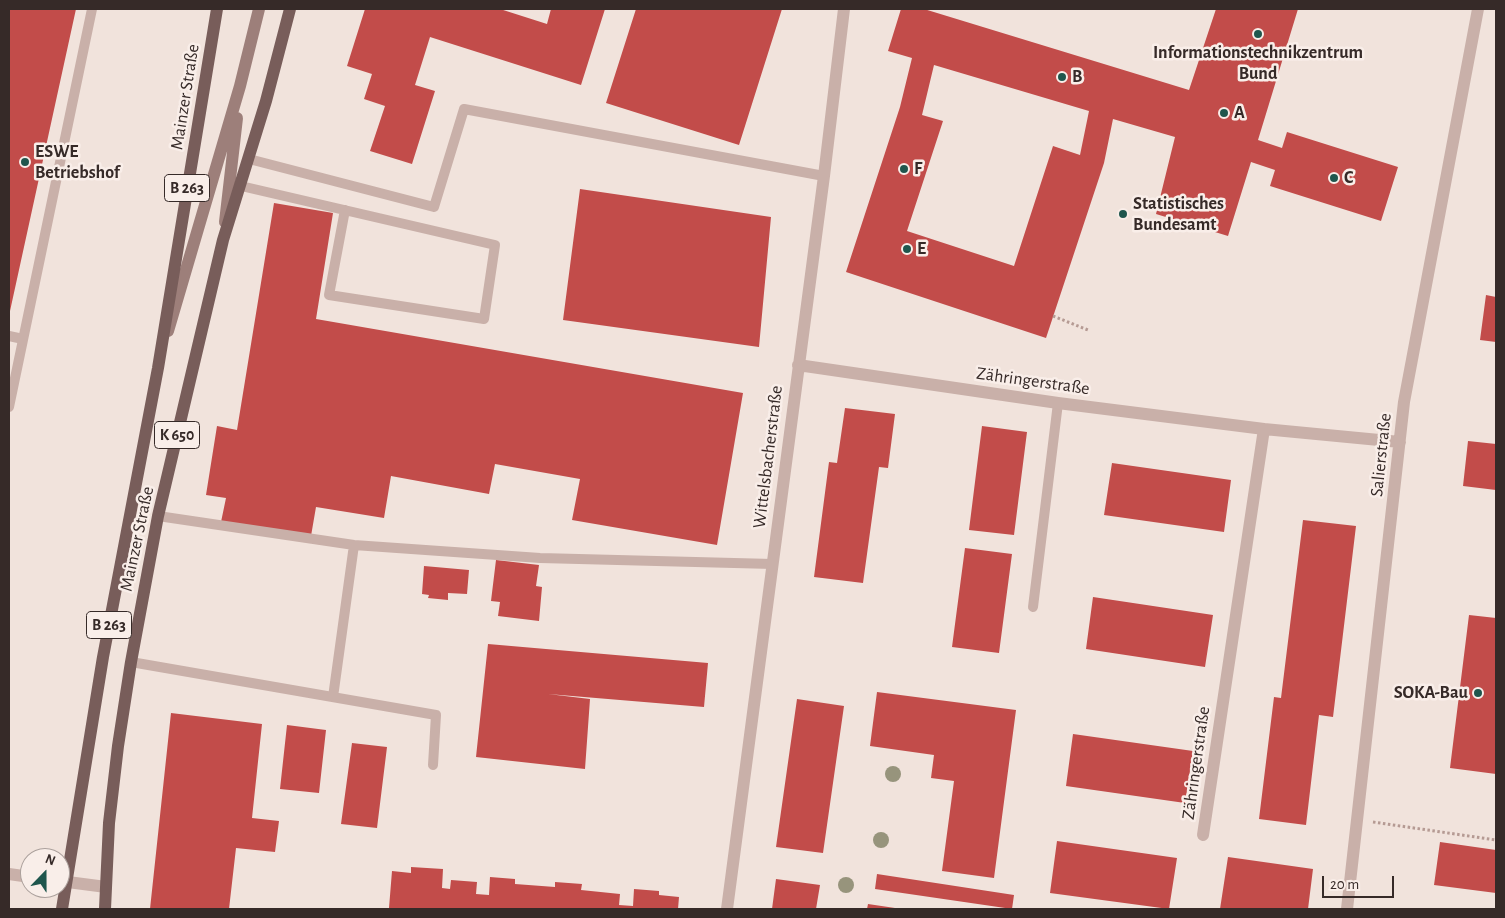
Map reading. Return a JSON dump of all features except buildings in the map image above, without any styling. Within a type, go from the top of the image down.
[{"type":"main road","name":"Mainzer Straße","points":[[69,848],[158,368],[217,9]]},
{"type":"main road","name":"Mainzer Straße","points":[[105,909],[112,792],[131,662],[158,516],[224,240],[249,159],[290,9]]},
{"type":"street","name":"Mainzer Straße","points":[[158,368],[240,86],[259,9]]},
{"type":"street","name":"Wittelsbacherstraße","points":[[727,909],[824,176],[844,9]]},
{"type":"street","name":"Salierstraße","points":[[1346,909],[1400,442],[1412,356],[1478,9]]},
{"type":"street","name":"Mainzer Straße","points":[[224,240],[240,86]]},
{"type":"street","name":"Zähringerstraße","points":[[798,365],[1058,403],[1264,429],[1400,442]]},
{"type":"street","name":"Zähringerstraße","points":[[1203,834],[1264,429]]},
{"type":"street","points":[[70,883],[106,887]]},
{"type":"lane","points":[[9,408],[92,9]]},
{"type":"lane","points":[[249,159],[434,207],[464,109],[824,176]]},
{"type":"lane","points":[[241,186],[345,210],[495,245],[484,319],[329,295],[345,210]]},
{"type":"lane","points":[[9,336],[23,339]]},
{"type":"lane","points":[[1033,607],[1058,403]]},
{"type":"lane","points":[[158,516],[354,545],[540,558],[772,564]]},
{"type":"lane","points":[[333,697],[354,545]]},
{"type":"lane","points":[[131,662],[436,715],[433,765]]},
{"type":"path","points":[[1053,316],[1088,330]]},
{"type":"path","points":[[1357,820],[1496,840]]},
{"type":"place","name":"Informationstechnikzentrum Bund","points":[[1258,34]]},
{"type":"place","name":"B","points":[[1062,77]]},
{"type":"place","name":"A","points":[[1224,113]]},
{"type":"place","name":"ESWE Betriebshof","points":[[25,162]]},
{"type":"place","name":"F","points":[[904,169]]},
{"type":"place","name":"C","points":[[1334,178]]},
{"type":"place","name":"Statistisches Bundesamt","points":[[1123,214]]},
{"type":"place","name":"E","points":[[907,249]]},
{"type":"place","name":"SOKA-Bau","points":[[1478,693]]}]
